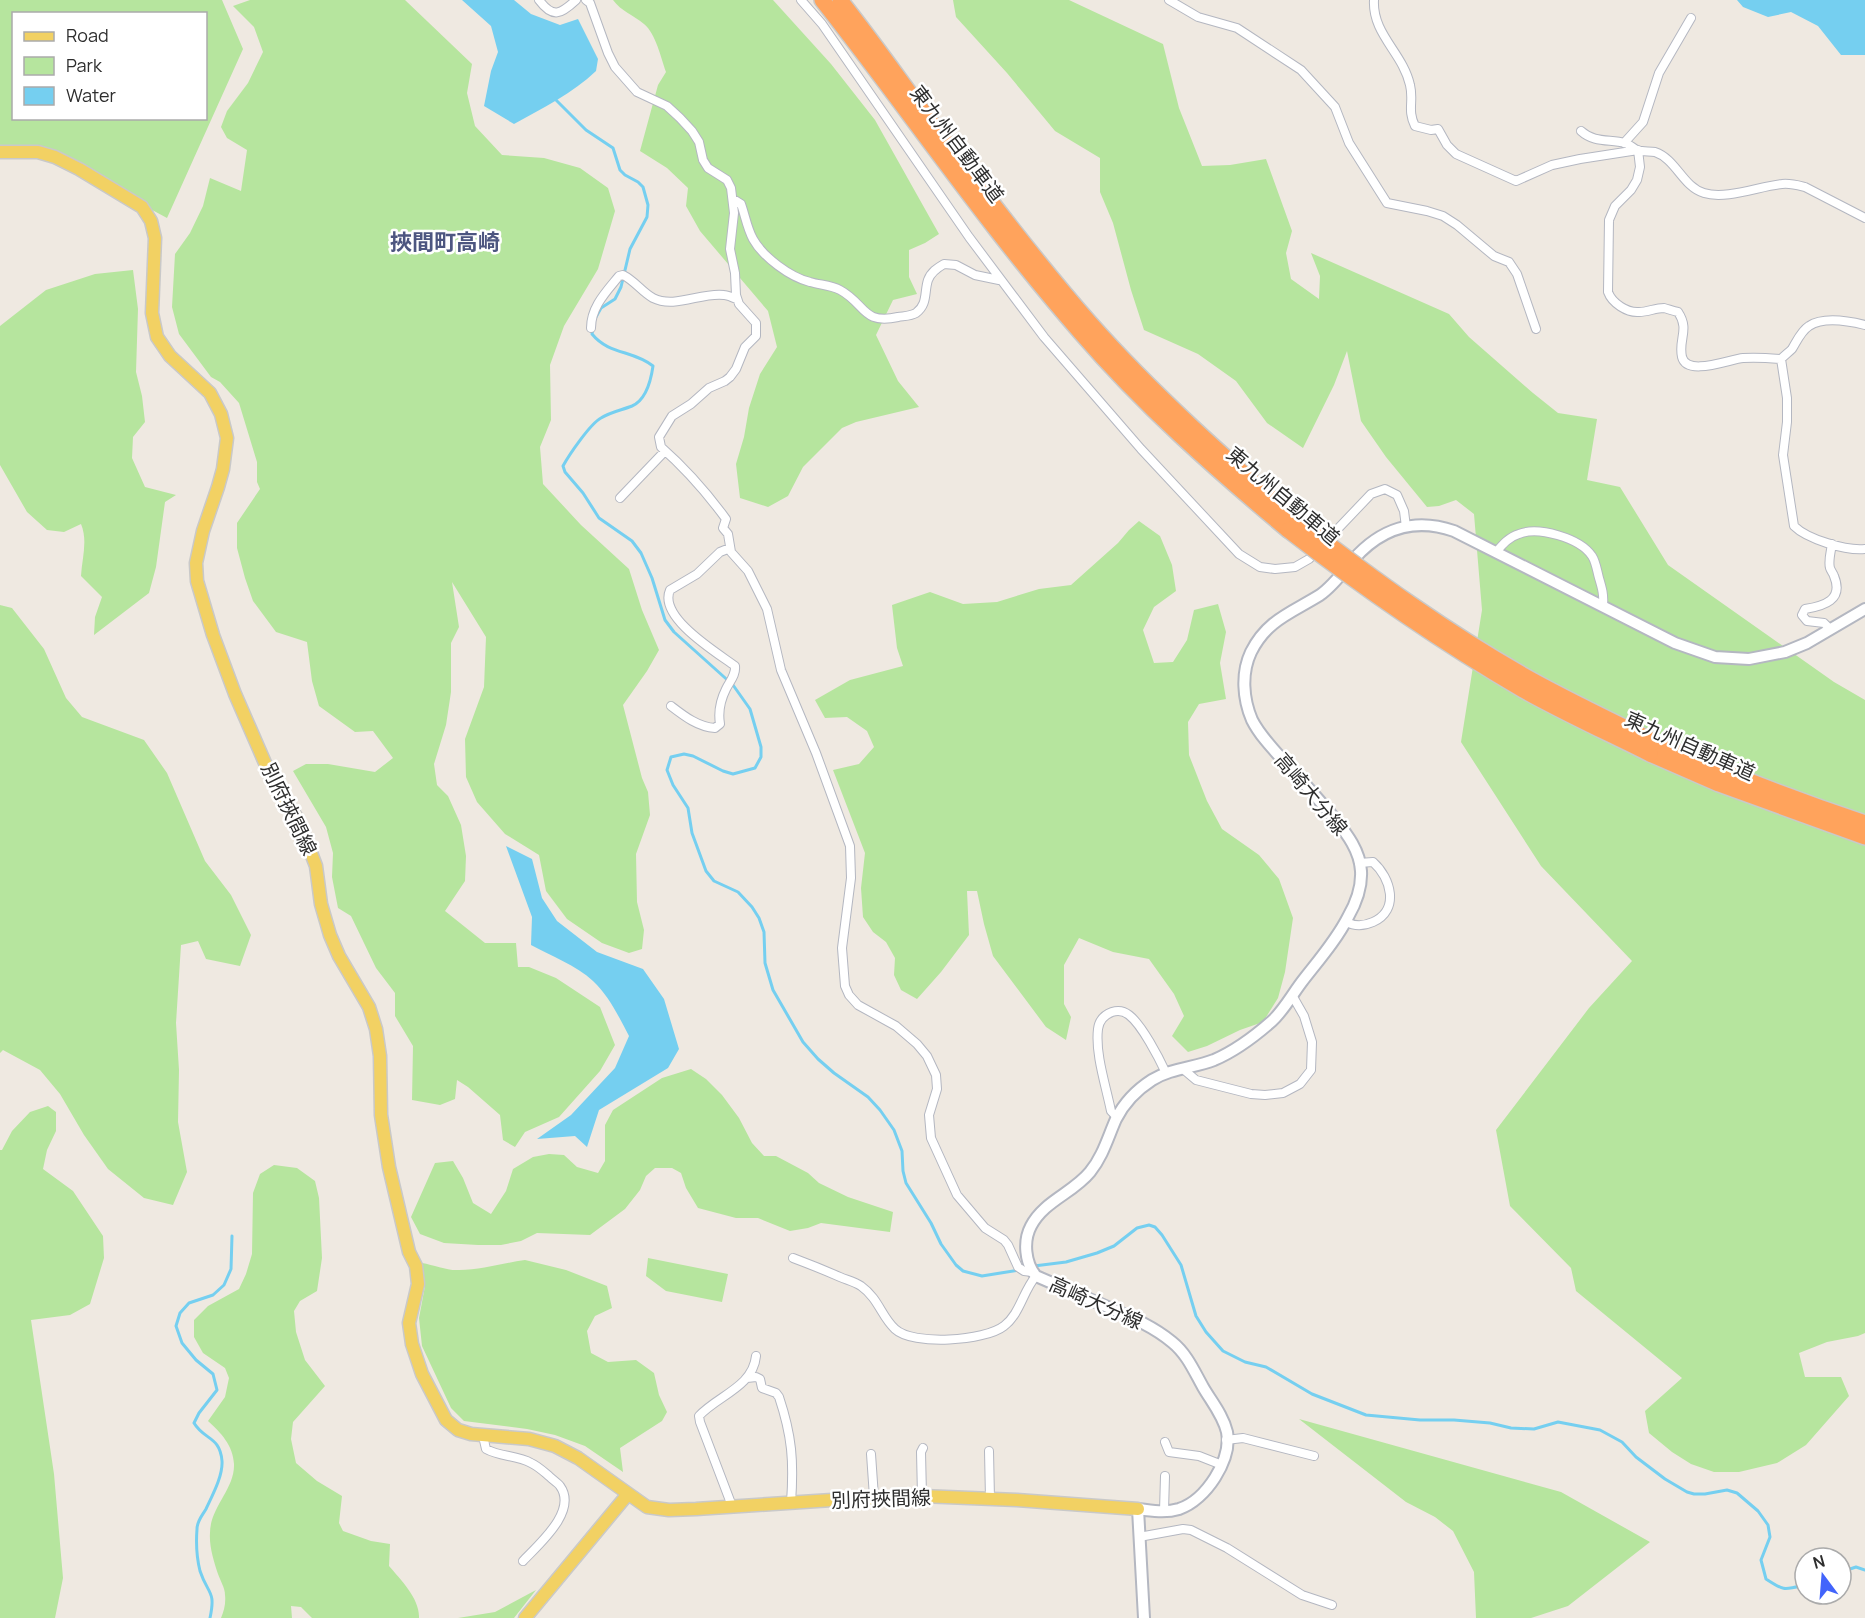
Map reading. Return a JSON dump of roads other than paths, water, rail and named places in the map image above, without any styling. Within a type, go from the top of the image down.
[{"type":"highway","name":"東九州自動車道","points":[[822,0],[993,227],[1082,335],[1181,436],[1235,486],[1473,644],[1653,748],[1719,784],[1865,837]]},
{"type":"highway","name":"東九州自動車道","points":[[840,0],[996,207],[1091,323],[1144,380],[1292,525]]},
{"type":"highway","name":"東九州自動車道","points":[[1653,748],[1865,823]]},
{"type":"main road","name":"別府挾間線","points":[[0,152],[38,152],[54,157],[79,169],[142,207],[150,221],[155,238],[152,313],[157,337],[170,356],[210,393],[221,414],[227,438],[218,487],[203,531],[196,563],[197,581],[213,635],[235,694],[272,779],[298,821],[316,866],[321,904],[330,935],[339,956],[369,1007],[376,1029],[380,1056],[381,1115],[389,1167],[409,1252],[416,1266],[418,1284],[409,1323],[412,1344],[422,1374],[446,1420],[458,1430],[483,1436],[529,1439],[555,1446],[578,1458],[647,1507],[669,1510],[922,1496],[1138,1509]]},
{"type":"main road","name":"高崎大分線","points":[[1138,1509],[1164,1511],[1178,1509],[1198,1498],[1205,1491],[1222,1466],[1227,1433],[1222,1420],[1188,1359],[1173,1343],[1148,1325],[1034,1274],[1026,1246],[1030,1228],[1041,1211],[1090,1173],[1100,1158],[1117,1117],[1130,1098],[1152,1080],[1166,1073],[1213,1060],[1238,1047],[1275,1019],[1346,922],[1359,893],[1361,873],[1359,863],[1353,845],[1344,830],[1268,743],[1253,723],[1248,708],[1244,687],[1245,667],[1252,651],[1273,623],[1327,590],[1368,544],[1387,533],[1423,525],[1447,528],[1497,551],[1675,643],[1696,652],[1725,658],[1749,659],[1785,652],[1799,647],[1865,609]]},
{"type":"main road","points":[[525,1618],[628,1494]]},
{"type":"main road","points":[[1138,1509],[1144,1618]]},
{"type":"street","points":[[539,0],[548,11],[556,13],[567,9],[576,0]]},
{"type":"street","points":[[586,0],[590,3],[615,67],[638,92],[667,106],[692,130],[708,168],[727,180],[731,188],[735,213],[730,249],[737,299],[756,323],[756,336],[745,347],[730,377],[709,388],[691,404],[672,416],[659,437],[661,447],[682,465],[726,519],[723,528],[728,534],[731,552],[748,571],[767,609],[780,670],[816,753],[850,846],[851,878],[842,948],[845,986],[858,1005],[896,1026],[927,1056],[936,1075],[937,1089],[929,1115],[931,1138],[957,1195],[985,1228],[1008,1245],[1018,1267],[1034,1274],[1015,1314],[1003,1327],[995,1332],[968,1339],[932,1340],[895,1330],[875,1298],[859,1285],[794,1258]]},
{"type":"street","points":[[801,0],[822,24],[999,280],[1044,337],[1141,449],[1239,554],[1260,567],[1275,569],[1295,567],[1309,559],[1371,494],[1385,489],[1397,495],[1404,511],[1406,527]]},
{"type":"street","points":[[1169,0],[1198,17],[1237,28],[1301,70],[1335,107],[1349,143],[1387,202],[1443,216],[1494,256],[1509,262],[1517,274],[1536,329]]},
{"type":"street","points":[[1374,0],[1377,24],[1404,68],[1411,86],[1410,116],[1415,126],[1431,130],[1438,129],[1447,145],[1456,154],[1516,181],[1552,165],[1638,150]]},
{"type":"street","points":[[1624,143],[1643,122],[1659,73],[1691,18]]},
{"type":"street","points":[[1581,131],[1587,137],[1624,143],[1670,160],[1694,188],[1705,194],[1725,194],[1784,183],[1815,192],[1865,218]]},
{"type":"street","points":[[1638,150],[1640,167],[1637,180],[1631,190],[1615,206],[1609,220],[1608,292],[1610,298],[1625,309],[1634,312],[1641,313],[1662,308],[1678,312],[1685,322],[1682,358],[1686,363],[1691,366],[1704,367],[1744,358],[1781,358],[1791,350],[1809,326],[1827,321],[1865,325]]},
{"type":"street","points":[[733,200],[741,204],[753,240],[775,264],[797,278],[828,285],[842,291],[873,318],[884,321],[914,314],[926,300],[928,281],[934,270],[944,264],[956,265],[975,275],[999,280]]},
{"type":"street","points":[[591,328],[595,308],[619,276],[624,274],[654,298],[662,300],[674,301],[717,295],[737,299]]},
{"type":"street","points":[[1781,358],[1787,406],[1783,455],[1794,525],[1800,532],[1832,544],[1852,550],[1865,549]]},
{"type":"street","points":[[620,498],[666,452]]},
{"type":"street","points":[[1497,551],[1505,541],[1526,531],[1573,540],[1592,556],[1603,590],[1603,605]]},
{"type":"street","points":[[1830,629],[1824,623],[1807,621],[1802,612],[1805,609],[1822,606],[1831,601],[1836,594],[1835,577],[1829,568],[1832,544]]},
{"type":"street","points":[[671,706],[704,727],[716,728],[720,724],[718,717],[720,705],[736,673],[735,666],[677,620],[668,599],[670,590],[697,574],[720,552],[730,548]]},
{"type":"street","points":[[1346,922],[1363,926],[1383,916],[1389,908],[1389,887],[1381,871],[1373,862],[1359,863]]},
{"type":"street","points":[[1183,1069],[1196,1080],[1251,1094],[1283,1093],[1300,1084],[1311,1070],[1312,1042],[1304,1016],[1292,995]]},
{"type":"street","points":[[1117,1117],[1111,1111],[1098,1047],[1098,1027],[1101,1019],[1107,1014],[1118,1011],[1127,1013],[1161,1060],[1166,1073]]},
{"type":"street","points":[[732,1506],[699,1416],[747,1378],[753,1371],[756,1356]]},
{"type":"street","points":[[747,1378],[760,1378],[762,1389],[776,1393],[779,1397],[793,1458],[791,1503]]},
{"type":"street","points":[[483,1436],[486,1449],[494,1454],[532,1463],[560,1487],[565,1499],[564,1512],[558,1521],[523,1561]]},
{"type":"street","points":[[1226,1440],[1244,1438],[1314,1456]]},
{"type":"street","points":[[1165,1442],[1169,1452],[1199,1456],[1222,1466]]},
{"type":"street","points":[[922,1496],[921,1452],[923,1448]]},
{"type":"street","points":[[988,1451],[990,1499]]},
{"type":"street","points":[[871,1454],[874,1497]]},
{"type":"street","points":[[1164,1511],[1165,1476]]},
{"type":"street","points":[[1139,1537],[1183,1529],[1191,1530],[1246,1559],[1302,1595],[1332,1605]]},
{"type":"water","points":[[462,0],[514,0],[531,14],[560,25],[578,19],[598,59],[596,71],[568,93],[514,124],[484,106],[491,71],[498,52],[491,26]]},
{"type":"water","points":[[1737,0],[1865,0],[1865,55],[1841,55],[1818,26],[1791,12],[1768,17],[1743,7]]},
{"type":"water","points":[[506,846],[532,859],[542,898],[557,921],[597,952],[643,969],[664,999],[679,1049],[668,1068],[599,1110],[587,1147],[575,1136],[537,1139],[571,1115],[615,1068],[629,1036],[609,1000],[593,981],[571,965],[531,945],[532,917]]},
{"type":"waterway","points":[[555,99],[586,130],[613,148],[620,170],[643,187],[648,205],[647,217],[630,249],[621,287],[615,299],[601,308],[596,317]]},
{"type":"waterway","points":[[593,329],[592,334],[606,346],[637,357],[653,366],[647,389],[641,399],[632,406],[596,421],[563,466],[565,472],[583,493],[599,518],[632,541],[641,553],[652,578],[665,620],[674,632],[733,685],[750,709],[761,747],[761,757],[755,768],[733,774],[693,756],[684,754],[671,757],[667,770],[673,785],[688,808],[692,833],[706,871],[714,881],[738,892],[759,918],[764,932],[765,963],[773,990],[803,1042],[834,1073],[868,1097],[894,1130],[902,1151],[906,1183],[941,1244],[956,1265],[963,1271],[982,1276],[1019,1270]]},
{"type":"waterway","points":[[1034,1266],[1066,1262],[1097,1253],[1114,1246],[1137,1228],[1149,1225],[1155,1227],[1181,1265],[1196,1316],[1206,1332],[1223,1351],[1245,1362],[1266,1367],[1312,1394],[1366,1415],[1420,1420],[1454,1420],[1534,1429],[1558,1422],[1600,1430],[1622,1442],[1636,1457],[1687,1492],[1705,1494],[1727,1490],[1737,1493],[1758,1511],[1768,1525],[1770,1537],[1761,1560],[1766,1579],[1777,1586],[1793,1588]]},
{"type":"waterway","points":[[210,1618],[212,1597],[200,1571],[197,1529],[217,1486],[222,1461],[221,1453],[215,1442],[194,1423],[217,1390],[213,1374],[196,1360],[182,1343],[176,1326],[180,1313],[189,1303],[213,1295],[224,1285],[231,1269],[232,1236]]},
{"type":"waterway","points":[[1853,1568],[1865,1570]]},
{"type":"district","name":"挾間町高崎","points":[[445,242]]}]
